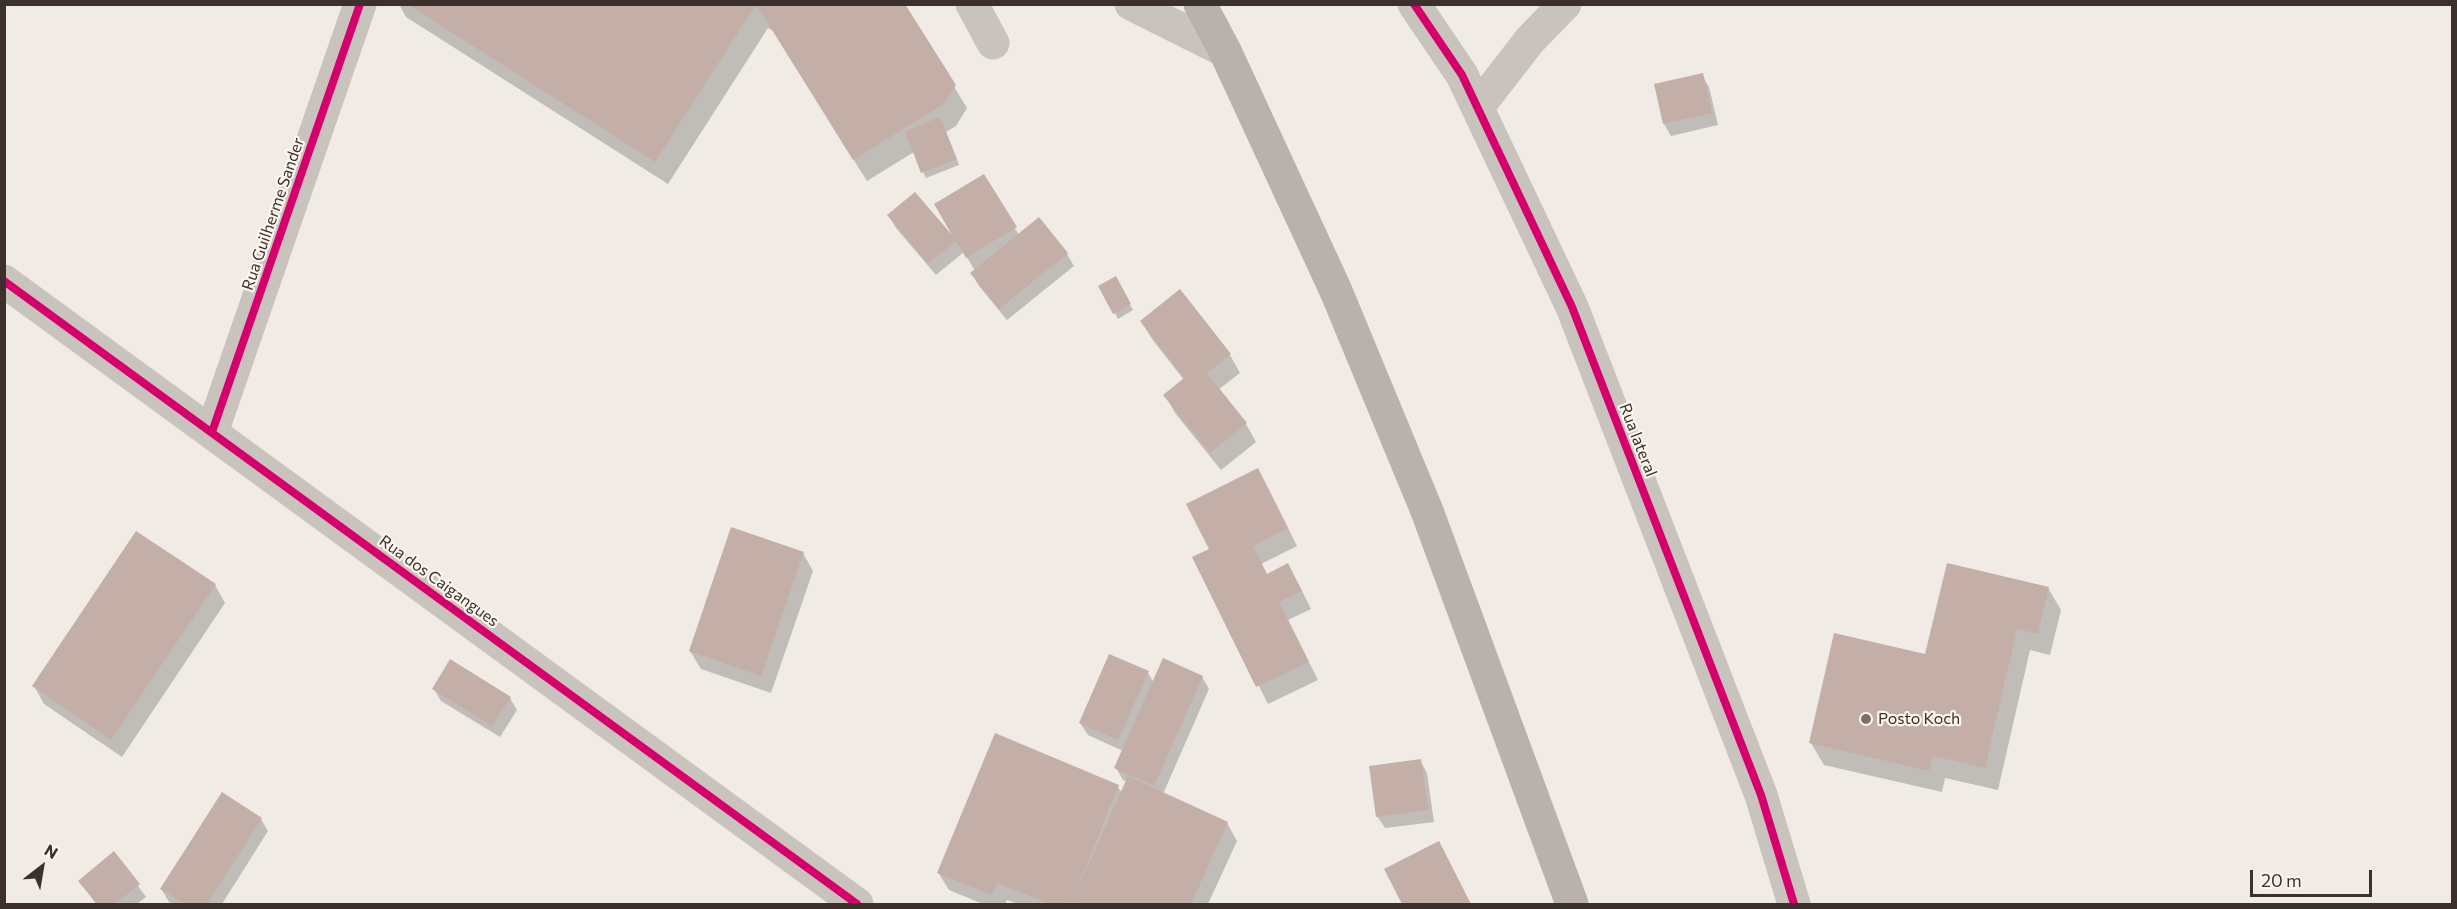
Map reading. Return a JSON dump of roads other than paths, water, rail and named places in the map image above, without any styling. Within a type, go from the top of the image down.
[{"type":"main road","points":[[1200,4],[1225,51],[1336,291],[1427,511],[1572,904]]},
{"type":"street","name":"Rua Guilherme Sander","points":[[212,432],[360,4]]},
{"type":"street","points":[[972,4],[993,43]]},
{"type":"street","points":[[1131,4],[1225,51]]},
{"type":"street","name":"Rua lateral","points":[[1414,4],[1462,75],[1572,307],[1761,795],[1794,904]]},
{"type":"street","points":[[1478,107],[1530,40],[1565,4]]},
{"type":"street","name":"Rua dos Caigangues","points":[[4,281],[857,904]]},
{"type":"place","name":"Posto Koch","points":[[1866,719]]}]
